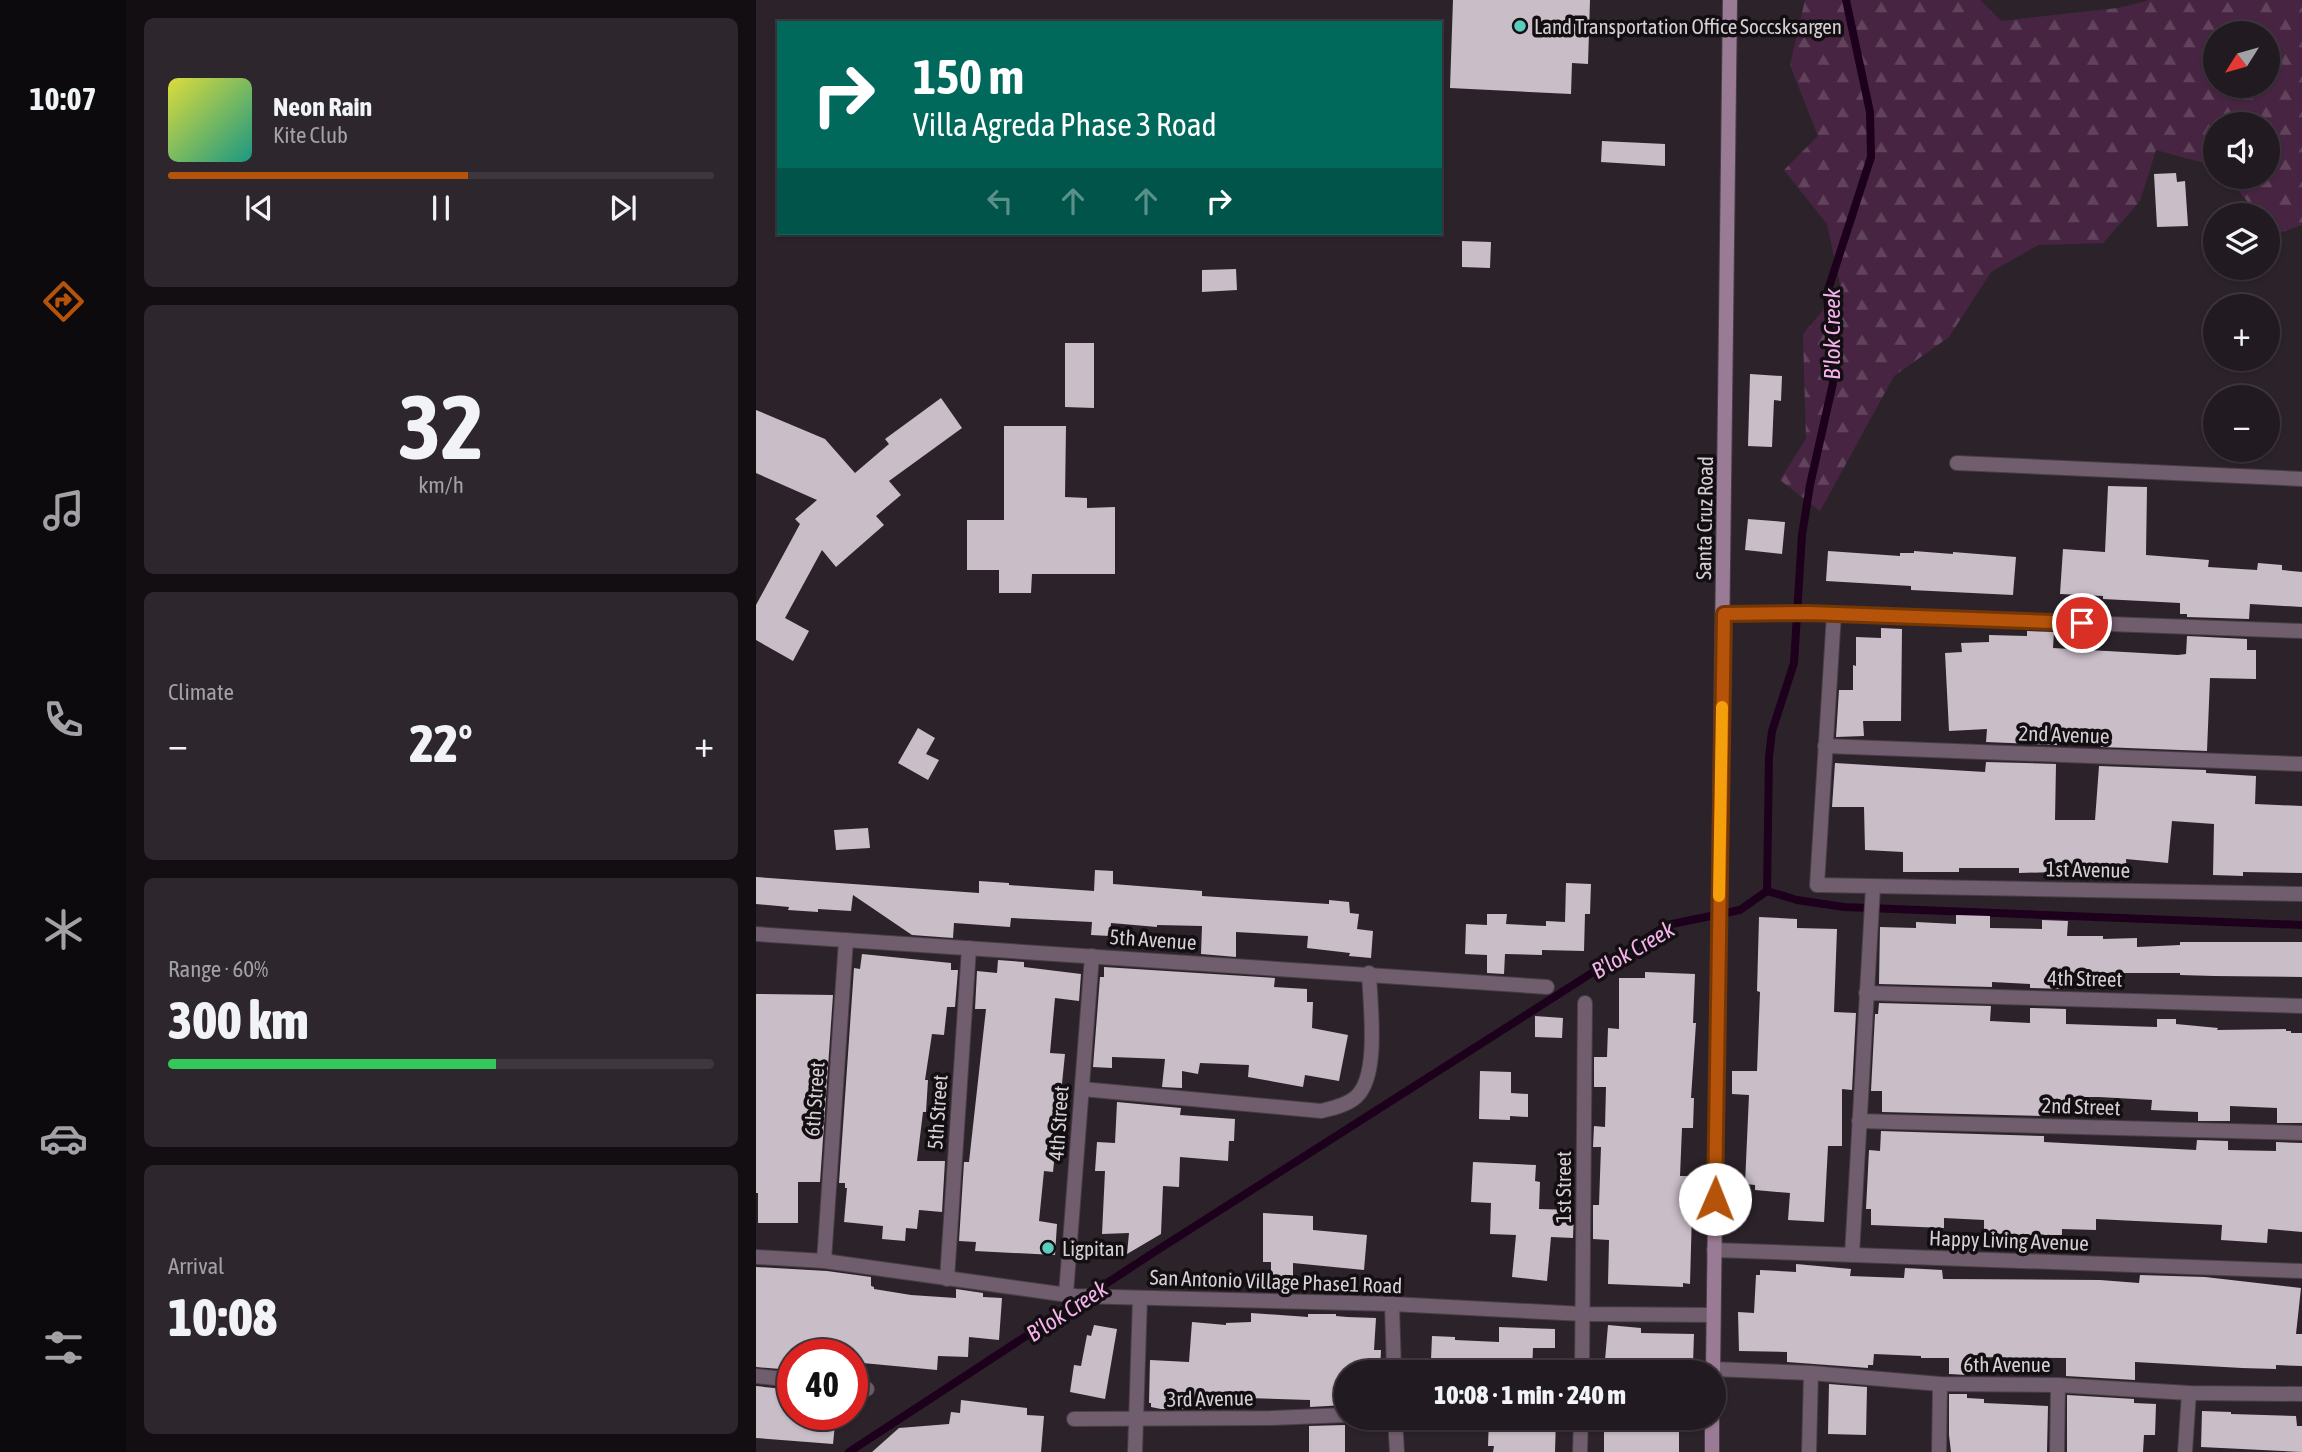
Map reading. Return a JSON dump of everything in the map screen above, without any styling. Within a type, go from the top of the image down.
[{"type":"street","name":"Santa Cruz Road","points":[[1713,1360],[1730,0]]},
{"type":"street","points":[[1957,463],[2302,479]]},
{"type":"street","points":[[1724,614],[1809,613],[2302,631]]},
{"type":"street","points":[[1825,746],[1834,614]]},
{"type":"street","name":"2nd Avenue","points":[[1825,746],[2302,764]]},
{"type":"street","name":"1st Avenue","points":[[1825,746],[1816,885],[1873,894],[2302,894]]},
{"type":"street","points":[[1852,1255],[1873,894]]},
{"type":"street","name":"5th Avenue","points":[[756,934],[1547,986]]},
{"type":"street","name":"6th Street","points":[[824,1261],[846,940]]},
{"type":"street","name":"5th Street","points":[[947,1279],[969,948]]},
{"type":"street","name":"4th Street","points":[[1071,1295],[1092,956]]},
{"type":"street","points":[[1082,1089],[1321,1111],[1338,1107],[1356,1097],[1366,1084],[1371,1065],[1369,973]]},
{"type":"street","name":"4th Street","points":[[1866,993],[2302,1006]]},
{"type":"street","name":"1st Street","points":[[1582,1360],[1586,1003]]},
{"type":"street","name":"2nd Street","points":[[1859,1121],[2302,1133]]},
{"type":"street","name":"Happy Living Avenue","points":[[1714,1251],[2302,1271]]},
{"type":"street","name":"San Antonio Village Phase1 Road","points":[[756,1256],[824,1261],[1071,1295],[1392,1304],[1584,1314],[1713,1315]]},
{"type":"street","points":[[1135,1452],[1140,1298]]},
{"type":"street","points":[[1392,1304],[1394,1360]]},
{"type":"street","name":"6th Avenue","points":[[1726,1371],[1811,1373],[1940,1384],[2058,1385],[2189,1393],[2302,1394]]},
{"type":"street","points":[[1810,1452],[1811,1373]]},
{"type":"street","points":[[756,1376],[777,1378]]},
{"type":"street","points":[[1939,1452],[1940,1384]]},
{"type":"street","points":[[2057,1452],[2058,1385]]},
{"type":"street","points":[[2185,1452],[2189,1393]]},
{"type":"street","name":"3rd Avenue","points":[[1074,1419],[1334,1415]]},
{"type":"street","points":[[1396,1430],[1397,1452]]},
{"type":"street","points":[[1580,1452],[1581,1430]]},
{"type":"street","points":[[1712,1430],[1712,1452]]},
{"type":"green space","points":[[1805,0],[1980,0],[2001,21],[2118,8],[2150,0],[2302,0],[2302,225],[2280,233],[2280,203],[2249,203],[2237,189],[2280,189],[2280,112],[2203,112],[2203,163],[2156,150],[2140,201],[2103,243],[2038,245],[1991,272],[1949,337],[1894,376],[1820,511],[1780,480],[1806,439],[1803,334],[1841,289],[1827,224],[1784,170],[1818,136],[1790,65]]},
{"type":"building","points":[[1453,0],[1590,0],[1588,64],[1572,63],[1571,94],[1450,88]]},
{"type":"building","points":[[1602,141],[1665,144],[1665,166],[1601,162]]},
{"type":"building","points":[[2176,173],[2177,182],[2185,181],[2188,226],[2157,227],[2154,174]]},
{"type":"building","points":[[1462,241],[1491,242],[1490,268],[1462,267]]},
{"type":"building","points":[[1236,269],[1237,290],[1202,292],[1202,270]]},
{"type":"building","points":[[1065,343],[1094,343],[1094,408],[1065,407]]},
{"type":"building","points":[[1750,374],[1782,376],[1781,401],[1774,400],[1772,447],[1748,446]]},
{"type":"building","points":[[941,398],[962,428],[889,481],[901,495],[876,516],[884,525],[836,567],[822,550],[785,618],[809,631],[793,661],[756,640],[756,605],[800,524],[795,519],[817,500],[756,473],[756,410],[825,439],[855,473],[889,444],[885,439]]},
{"type":"building","points":[[1004,426],[1066,426],[1065,497],[1087,498],[1087,508],[1115,507],[1115,574],[1032,574],[1031,593],[999,593],[999,570],[967,570],[967,520],[1004,520]]},
{"type":"building","points":[[2108,486],[2147,487],[2146,555],[2209,560],[2208,567],[2257,570],[2258,563],[2282,565],[2282,570],[2302,572],[2302,607],[2250,604],[2249,619],[2187,617],[2187,614],[2180,614],[2180,603],[2060,594],[2063,549],[2105,552]]},
{"type":"building","points":[[1748,519],[1785,522],[1782,554],[1745,550]]},
{"type":"building","points":[[1828,551],[1900,556],[1900,553],[1914,551],[1953,552],[2016,557],[2013,595],[1911,590],[1911,586],[1826,581]]},
{"type":"building","points":[[1881,628],[1902,629],[1901,721],[1863,721],[1864,736],[1836,737],[1839,690],[1853,690],[1856,637],[1881,638]]},
{"type":"building","points":[[2027,631],[2054,632],[2053,648],[2178,655],[2186,654],[2187,636],[2247,639],[2247,650],[2256,650],[2256,679],[2210,678],[2207,751],[2101,747],[2102,739],[2059,736],[2057,745],[1986,742],[1987,729],[1949,731],[1945,653],[1962,652],[1961,643],[1989,642],[1989,635],[2027,636]]},
{"type":"building","points":[[918,728],[935,738],[926,754],[939,760],[928,780],[898,763]]},
{"type":"building","points":[[1986,762],[2056,764],[2055,820],[2095,820],[2099,766],[2206,770],[2206,773],[2256,776],[2255,804],[2302,806],[2302,873],[2243,872],[2243,876],[2213,875],[2214,824],[2172,821],[2168,863],[2126,859],[2127,873],[2097,873],[2097,867],[2055,867],[2055,872],[2019,873],[2019,868],[1903,872],[1903,852],[1865,850],[1864,807],[1832,807],[1835,763],[1985,772]]},
{"type":"building","points":[[868,828],[870,848],[836,850],[834,830]]},
{"type":"building","points":[[1095,870],[1113,871],[1113,884],[1202,891],[1202,896],[1329,904],[1329,900],[1349,902],[1350,913],[1359,914],[1357,929],[1373,931],[1371,958],[1307,948],[1308,936],[1236,932],[1236,957],[1201,954],[1202,926],[1157,927],[1111,923],[1110,936],[1091,935],[1092,922],[1011,918],[1010,927],[954,923],[953,938],[912,935],[853,895],[851,911],[788,910],[789,907],[756,904],[756,877],[979,893],[979,881],[1094,891]]},
{"type":"building","points":[[1566,883],[1591,884],[1590,914],[1585,914],[1584,951],[1542,950],[1542,955],[1505,954],[1504,974],[1487,973],[1487,955],[1465,954],[1466,924],[1487,925],[1487,914],[1507,914],[1506,924],[1546,926],[1546,921],[1565,922]]},
{"type":"building","points":[[1956,915],[1990,916],[1990,928],[2042,929],[2042,920],[2068,921],[2067,936],[2137,938],[2137,947],[2180,945],[2180,942],[2302,942],[2302,977],[2104,973],[2104,983],[2066,984],[2066,989],[2030,988],[2030,984],[1992,982],[1992,987],[1879,984],[1880,927],[1916,928],[1916,922],[1956,924]]},
{"type":"building","points":[[1759,917],[1797,919],[1797,928],[1837,929],[1834,1012],[1856,1013],[1852,1090],[1842,1089],[1842,1146],[1828,1146],[1824,1222],[1788,1220],[1790,1193],[1755,1190],[1755,1185],[1745,1184],[1749,1095],[1732,1094],[1732,1071],[1757,1071]]},
{"type":"building","points":[[862,954],[951,963],[951,970],[958,970],[955,1007],[947,1007],[944,1035],[932,1034],[925,1080],[928,1080],[926,1112],[923,1112],[917,1161],[945,1161],[942,1212],[919,1210],[917,1229],[906,1228],[905,1241],[882,1239],[883,1226],[844,1222],[847,1188],[845,1183],[839,1183],[854,968],[860,969]]},
{"type":"building","points":[[998,960],[1024,962],[1024,967],[1081,974],[1079,1001],[1055,998],[1050,1053],[1065,1054],[1053,1172],[1044,1171],[1039,1221],[1057,1224],[1055,1255],[975,1251],[976,1242],[959,1241],[964,1162],[969,1162],[986,1009],[975,1009],[977,971],[997,973]]},
{"type":"building","points":[[1104,967],[1275,978],[1274,987],[1307,989],[1307,1002],[1313,1002],[1312,1028],[1348,1035],[1339,1081],[1305,1075],[1303,1087],[1248,1077],[1249,1065],[1200,1063],[1198,1074],[1182,1071],[1182,1088],[1162,1087],[1165,1059],[1112,1057],[1112,1068],[1093,1067],[1100,977],[1104,977]]},
{"type":"building","points":[[1645,972],[1695,974],[1693,1023],[1696,1023],[1691,1098],[1694,1098],[1693,1128],[1682,1128],[1680,1176],[1693,1176],[1690,1284],[1683,1283],[1683,1287],[1608,1284],[1609,1240],[1593,1239],[1593,1205],[1599,1205],[1601,1147],[1593,1147],[1594,1126],[1605,1127],[1606,1087],[1594,1087],[1594,1057],[1607,1057],[1608,1028],[1619,1029],[1619,978],[1645,978]]},
{"type":"building","points":[[756,994],[833,995],[820,1182],[798,1182],[798,1223],[758,1223]]},
{"type":"building","points":[[1879,1003],[1991,1006],[1990,1021],[2030,1023],[2030,1008],[2066,1009],[2066,1024],[2157,1027],[2157,1019],[2176,1019],[2176,1024],[2218,1028],[2217,1030],[2286,1029],[2291,1033],[2302,1033],[2302,1123],[2277,1123],[2277,1108],[2230,1106],[2230,1121],[2198,1121],[2198,1112],[2151,1110],[2152,1100],[2099,1097],[2065,1097],[2065,1108],[2045,1107],[2045,1116],[1882,1112],[1882,1091],[1871,1091],[1875,1014],[1878,1014]]},
{"type":"building","points":[[1535,1016],[1563,1018],[1562,1038],[1535,1037]]},
{"type":"building","points":[[1480,1071],[1511,1072],[1511,1093],[1528,1094],[1528,1117],[1510,1116],[1510,1120],[1479,1119]]},
{"type":"building","points":[[1117,1102],[1181,1108],[1180,1115],[1235,1119],[1234,1141],[1229,1141],[1228,1161],[1180,1157],[1179,1187],[1163,1186],[1161,1234],[1127,1254],[1129,1233],[1102,1234],[1105,1171],[1095,1171],[1097,1142],[1115,1143]]},
{"type":"building","points":[[1881,1131],[2044,1136],[2044,1142],[2196,1150],[2197,1140],[2228,1141],[2228,1150],[2276,1151],[2276,1142],[2302,1143],[2302,1232],[2268,1229],[2267,1243],[2221,1240],[2222,1225],[2096,1219],[2096,1230],[2062,1229],[2062,1235],[2023,1237],[1984,1237],[1984,1220],[1944,1218],[1944,1228],[1871,1225],[1871,1209],[1866,1209],[1869,1150],[1880,1151]]},
{"type":"building","points":[[1473,1162],[1536,1165],[1535,1181],[1540,1182],[1539,1209],[1574,1210],[1573,1238],[1551,1237],[1547,1281],[1512,1277],[1516,1235],[1490,1234],[1491,1203],[1471,1202]]},
{"type":"building","points":[[1263,1213],[1313,1216],[1313,1230],[1367,1235],[1364,1270],[1293,1263],[1293,1277],[1271,1277],[1271,1262],[1263,1262]]},
{"type":"building","points":[[1796,1264],[1851,1269],[1850,1276],[1904,1278],[1905,1268],[1942,1270],[1943,1279],[2100,1280],[2139,1283],[2140,1275],[2205,1277],[2301,1288],[2296,1334],[2302,1334],[2302,1366],[2276,1365],[2276,1369],[2135,1362],[2135,1380],[2066,1376],[2066,1358],[1967,1357],[1967,1375],[1949,1374],[1949,1358],[1874,1354],[1873,1365],[1868,1365],[1868,1368],[1787,1362],[1787,1352],[1739,1351],[1738,1312],[1754,1313],[1756,1275],[1760,1275],[1760,1270],[1796,1272]]},
{"type":"building","points":[[756,1267],[827,1271],[871,1277],[871,1286],[874,1289],[911,1295],[956,1298],[956,1289],[983,1293],[983,1297],[1002,1298],[999,1340],[969,1337],[968,1357],[938,1356],[937,1370],[868,1364],[868,1339],[777,1339],[777,1369],[756,1367]]},
{"type":"building","points":[[1251,1313],[1308,1317],[1308,1314],[1336,1314],[1376,1318],[1374,1350],[1381,1350],[1381,1360],[1334,1360],[1334,1406],[1310,1407],[1310,1400],[1212,1397],[1211,1409],[1151,1407],[1150,1360],[1189,1362],[1192,1322],[1226,1325],[1251,1322]]},
{"type":"building","points":[[1094,1325],[1117,1329],[1105,1399],[1070,1392],[1074,1365],[1081,1366],[1087,1335],[1091,1336]]},
{"type":"building","points":[[1608,1325],[1641,1328],[1641,1333],[1694,1334],[1693,1360],[1605,1360]]},
{"type":"building","points":[[1499,1327],[1555,1329],[1555,1348],[1533,1348],[1532,1360],[1431,1360],[1432,1336],[1499,1342]]},
{"type":"building","points":[[1829,1384],[1867,1387],[1866,1435],[1828,1434]]},
{"type":"building","points":[[756,1386],[777,1388],[777,1430],[834,1430],[833,1444],[756,1438]]},
{"type":"building","points":[[1949,1394],[1967,1394],[1967,1398],[1984,1399],[1984,1403],[2048,1406],[2047,1452],[1951,1452]]},
{"type":"building","points":[[2067,1395],[2134,1399],[2134,1403],[2156,1404],[2155,1435],[2144,1435],[2143,1452],[2067,1452]]},
{"type":"building","points":[[961,1400],[1027,1408],[1027,1415],[1044,1416],[1041,1452],[872,1452],[899,1428],[949,1424],[951,1412],[960,1413]]},
{"type":"building","points":[[2202,1411],[2296,1416],[2297,1426],[2302,1426],[2302,1452],[2201,1447]]},
{"type":"building","points":[[1334,1425],[1334,1430],[1345,1430],[1345,1452],[1309,1452],[1309,1426]]},
{"type":"building","points":[[1489,1430],[1556,1430],[1555,1452],[1493,1452],[1494,1446],[1488,1446]]},
{"type":"building","points":[[1604,1430],[1679,1430],[1679,1452],[1604,1452]]},
{"type":"waterway","name":"B'lok Creek","points":[[1767,891],[1769,757],[1772,731],[1794,663],[1802,535],[1810,485],[1833,383],[1827,293],[1871,157],[1870,112],[1846,0]]},
{"type":"waterway","points":[[1767,891],[1797,900],[1844,907],[2302,925]]},
{"type":"waterway","name":"B'lok Creek","points":[[849,1452],[1156,1251],[1667,925],[1740,910],[1767,891]]},
{"type":"slow traffic","points":[[1719,896],[1722,707]]},
{"type":"place","name":"Land Transportation Office Soccsksargen","points":[[1520,26]]},
{"type":"place","name":"Ligpitan","points":[[1048,1248]]},
{"type":"route","points":[[1715,1199],[1724,614],[1809,613],[2082,623]]}]
